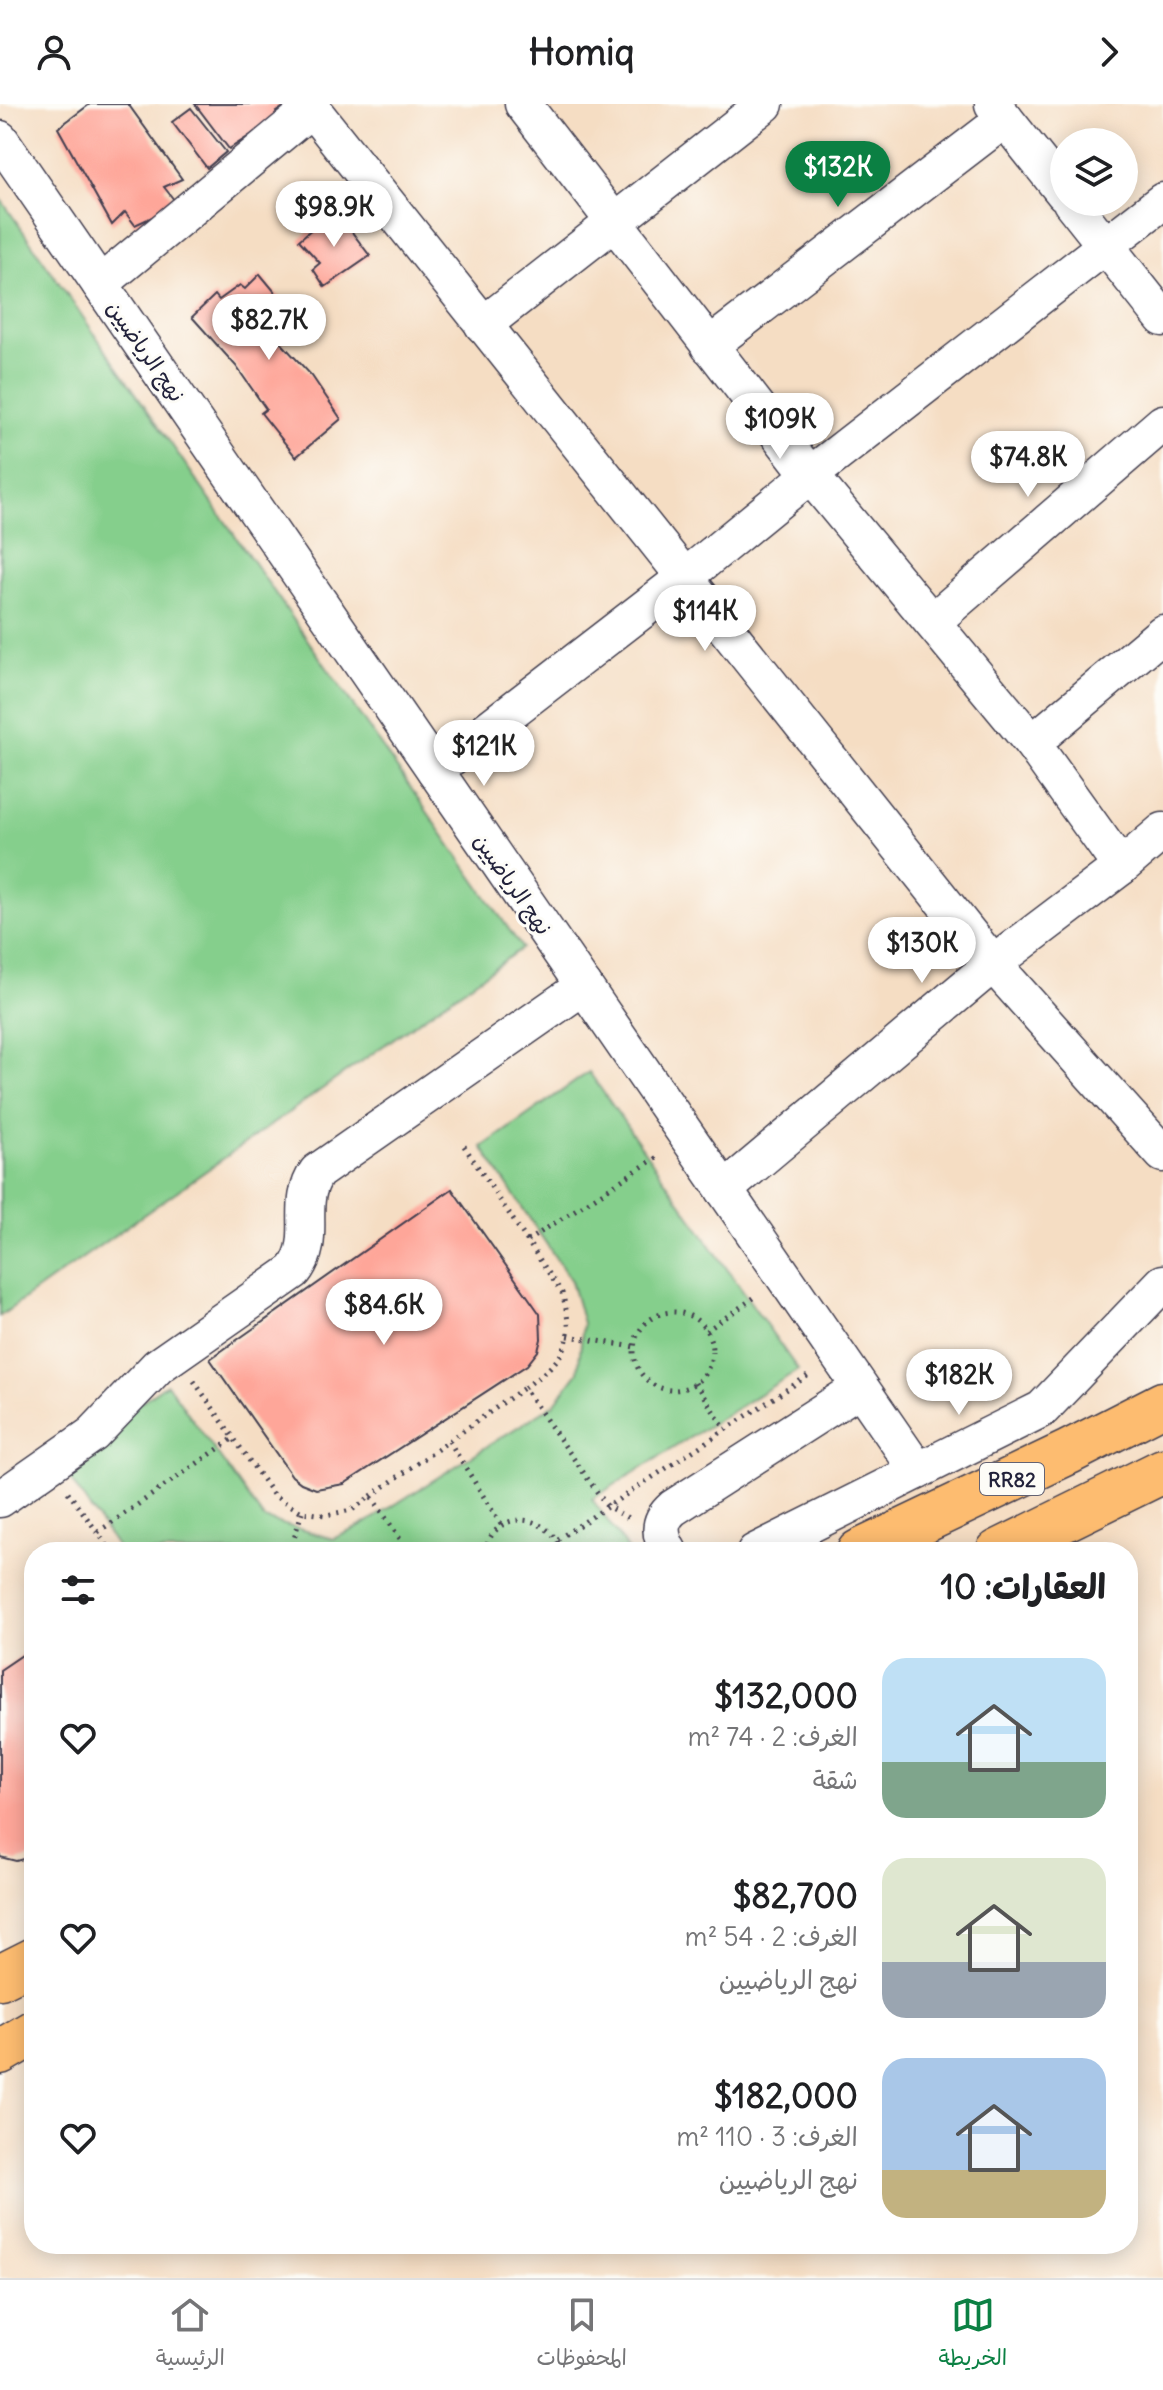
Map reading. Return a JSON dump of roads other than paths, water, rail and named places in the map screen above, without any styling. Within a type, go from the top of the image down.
[{"type":"main road","name":"RR82","points":[[880,1542],[1163,1404]]},
{"type":"main road","name":"RR82","points":[[1018,1542],[1163,1471]]},
{"type":"main road","points":[[0,1977],[24,1965]]},
{"type":"main road","points":[[0,2052],[24,2038]]},
{"type":"street","points":[[523,104],[612,223],[810,475],[1032,743],[1121,867]]},
{"type":"street","points":[[483,325],[765,104]]},
{"type":"street","points":[[100,284],[309,106],[993,964],[1163,1154]]},
{"type":"street","points":[[709,346],[999,112],[1050,176]]},
{"type":"street","name":"نهج الرياضيين","points":[[0,139],[918,1471]]},
{"type":"street","points":[[435,770],[1163,201]]},
{"type":"street","points":[[1082,216],[1163,318]]},
{"type":"street","points":[[932,622],[1163,423]]},
{"type":"street","points":[[1032,743],[1163,633]]},
{"type":"street","points":[[724,1190],[993,964],[1121,867],[1163,831]]},
{"type":"street","points":[[0,1499],[106,1422],[143,1379],[175,1354],[294,1271],[305,1252],[305,1195],[317,1172],[584,986]]},
{"type":"street","points":[[775,1542],[1042,1409],[1163,1283]]},
{"type":"street","points":[[665,1537],[673,1508],[860,1388]]}]
